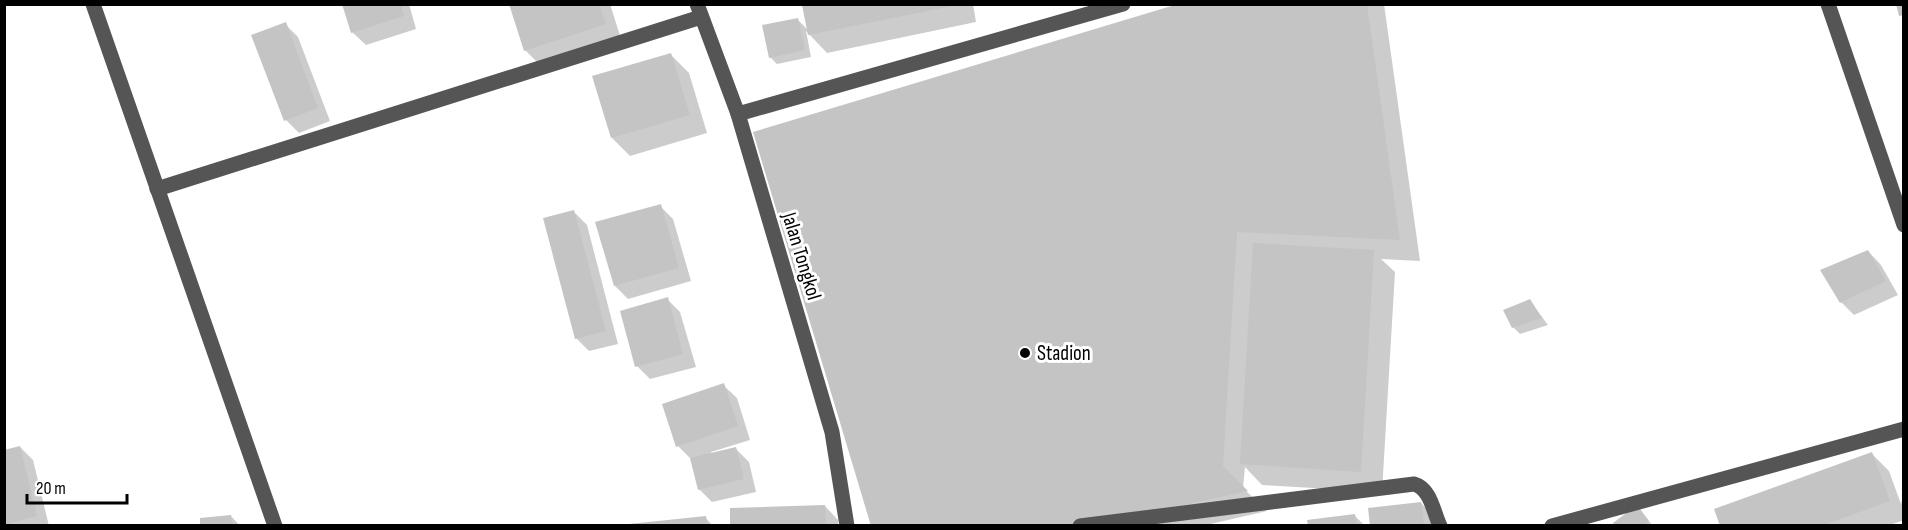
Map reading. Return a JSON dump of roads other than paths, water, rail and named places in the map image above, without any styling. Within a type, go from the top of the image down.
[{"type":"street","points":[[93,4],[275,525]]},
{"type":"street","points":[[738,114],[1123,4]]},
{"type":"street","points":[[1828,4],[1904,225]]},
{"type":"street","points":[[157,189],[699,11]]},
{"type":"street","name":"Jalan Tongkol","points":[[699,11],[738,114],[832,432],[847,525]]},
{"type":"street","points":[[1552,525],[1904,429]]},
{"type":"street","points":[[1080,525],[1414,484],[1427,494],[1440,525]]},
{"type":"place","name":"Stadion","points":[[1025,353]]}]
